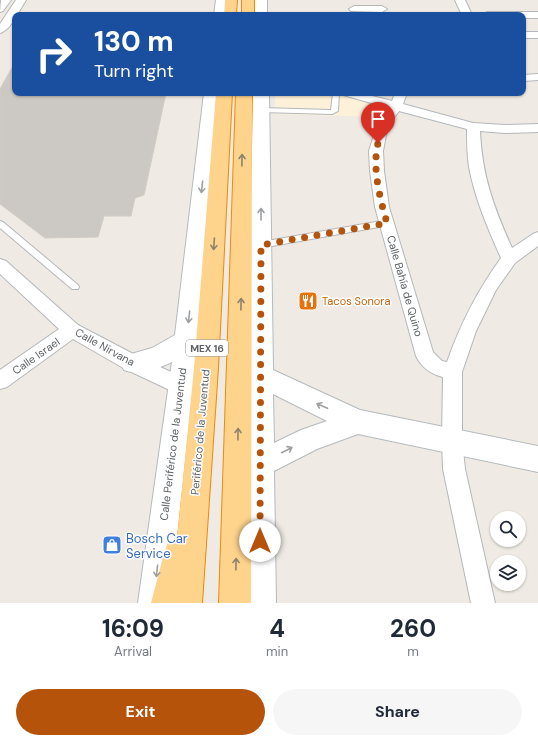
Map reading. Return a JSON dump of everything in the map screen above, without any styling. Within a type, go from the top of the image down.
[{"type":"highway","points":[[230,12],[231,0]]},
{"type":"highway","points":[[248,0],[248,12]]},
{"type":"highway","name":"Periférico de la Juventud","points":[[186,603],[206,368],[224,96]]},
{"type":"highway","name":"MEX 16","points":[[244,96],[250,376]]},
{"type":"highway","points":[[167,603],[196,477]]},
{"type":"main road","points":[[220,12],[222,0]]},
{"type":"main road","points":[[261,0],[261,12]]},
{"type":"main road","name":"Calle Periférico de la Juventud","points":[[154,603],[181,386],[212,96]]},
{"type":"main road","points":[[241,602],[249,464],[250,376],[261,245],[261,102]]},
{"type":"main road","points":[[132,363],[158,357],[174,349],[186,340]]},
{"type":"main road","points":[[250,376],[358,422],[452,440],[538,459]]},
{"type":"main road","points":[[249,464],[310,439],[358,422]]},
{"type":"street","points":[[14,12],[21,0]]},
{"type":"street","points":[[460,0],[466,12]]},
{"type":"street","points":[[354,9],[382,8]]},
{"type":"street","points":[[0,30],[12,15]]},
{"type":"street","points":[[526,15],[538,15]]},
{"type":"street","points":[[526,35],[538,35]]},
{"type":"street","points":[[526,78],[538,77]]},
{"type":"street","points":[[373,96],[399,99],[454,123],[474,127],[505,129],[538,128]]},
{"type":"street","name":"Calle Bahía de Quino","points":[[399,99],[385,122],[376,151],[382,207],[425,356],[436,367],[453,372]]},
{"type":"street","points":[[474,127],[475,159],[479,179],[490,212],[509,259]]},
{"type":"street","points":[[483,603],[454,469],[452,440],[453,372],[467,331],[489,288],[509,259],[538,238]]},
{"type":"street","name":"Calle Nirvana","points":[[0,265],[72,330],[132,363],[181,386]]},
{"type":"street","name":"Calle Israel","points":[[0,381],[72,330]]},
{"type":"lane","points":[[261,102],[332,112],[335,111],[336,96]]},
{"type":"lane","points":[[261,245],[387,223]]},
{"type":"lane","points":[[0,224],[75,287]]},
{"type":"shaded area","points":[[276,96],[348,96],[384,105],[384,117],[274,114]]},
{"type":"building","points":[[12,67],[12,96],[165,96],[144,195],[135,198],[131,216],[104,216],[98,237],[45,238],[0,204],[0,89]]},
{"type":"place","name":"Tacos Sonora","points":[[308,301]]},
{"type":"place","name":"Bosch Car Service","points":[[112,545]]},
{"type":"route","points":[[260,541],[261,245],[387,223],[382,207],[377,171],[376,151],[378,143]]}]
